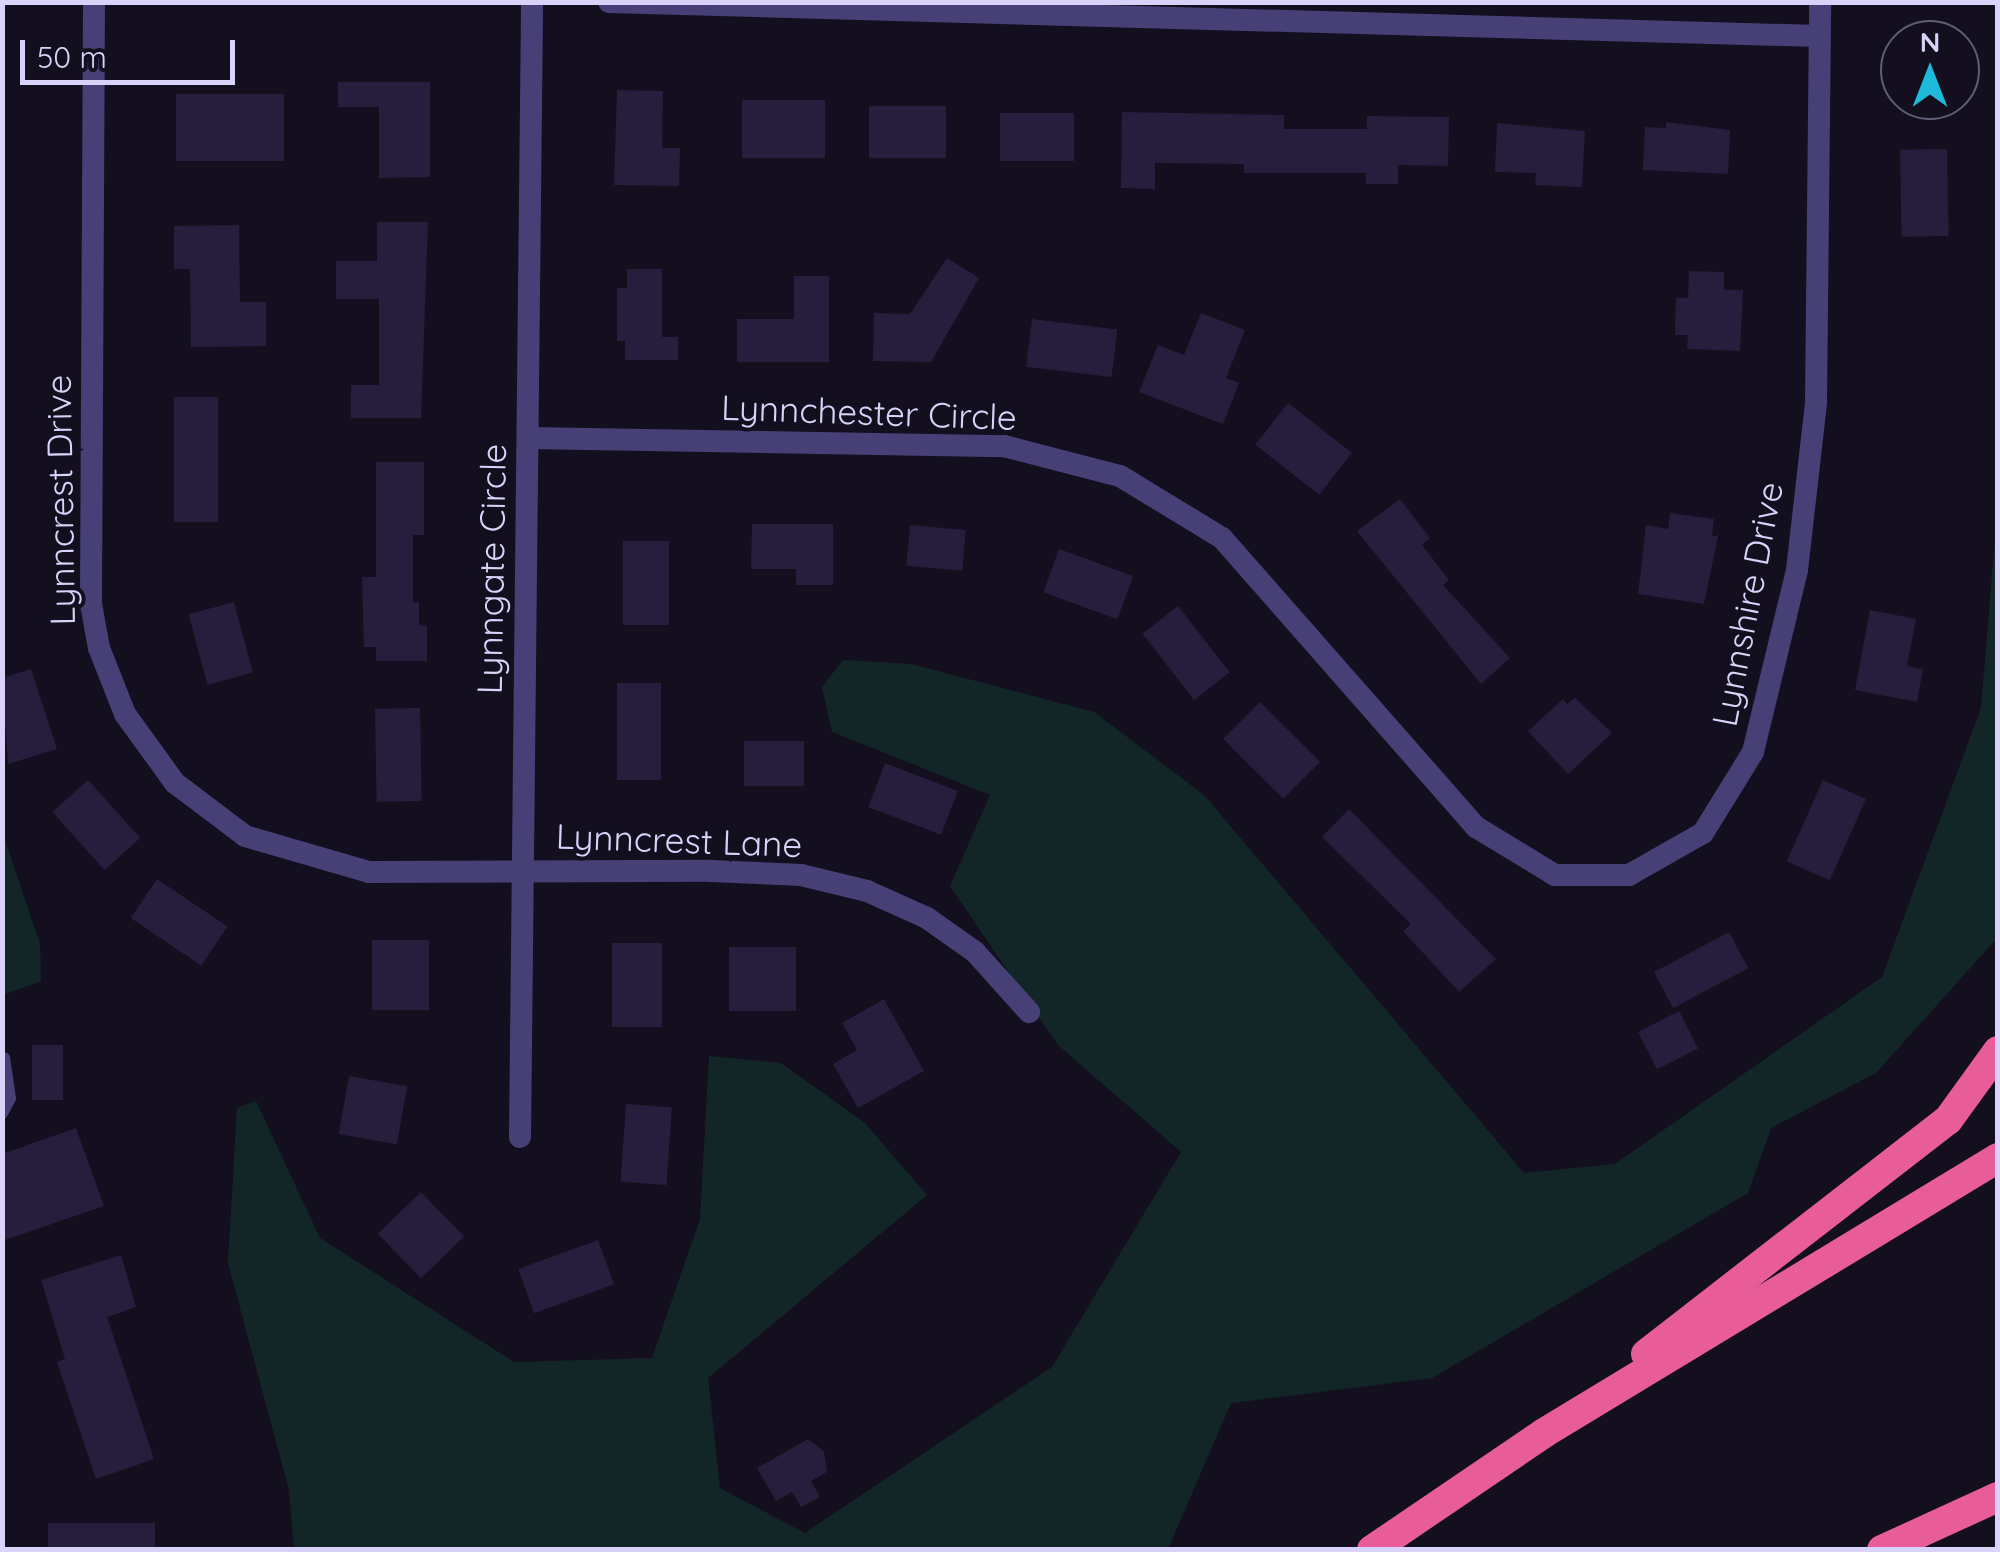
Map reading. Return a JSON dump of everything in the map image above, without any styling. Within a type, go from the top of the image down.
[{"type":"highway","points":[[1372,1550],[1544,1432],[1948,1120],[1998,1051]]},
{"type":"highway","points":[[1544,1432],[1998,1158]]},
{"type":"highway","points":[[1882,1550],[1998,1496]]},
{"type":"street","name":"Lynncrest Drive","points":[[94,2],[91,604],[99,648],[125,714],[174,784],[245,836],[369,872],[523,870]]},
{"type":"street","name":"Lynngate Circle","points":[[520,1137],[532,2]]},
{"type":"street","points":[[609,2],[1819,36]]},
{"type":"street","name":"Lynnshire Drive","points":[[1476,826],[1555,875],[1628,875],[1702,833],[1753,752],[1797,570],[1816,402],[1820,2]]},
{"type":"street","name":"Lynnchester Circle","points":[[528,438],[1004,446],[1120,476],[1222,538],[1476,826]]},
{"type":"street","name":"Lynncrest Lane","points":[[523,870],[801,875],[867,891],[928,918],[974,952],[1029,1012]]},
{"type":"lane","points":[[2,1113],[10,1080],[4,1057]]},
{"type":"green space","points":[[1997,513],[1997,938],[1876,1073],[1771,1128],[1748,1193],[1432,1378],[1231,1403],[1168,1549],[294,1549],[289,1490],[228,1263],[237,1108],[256,1101],[320,1238],[514,1362],[652,1358],[700,1219],[709,1056],[781,1063],[865,1123],[927,1195],[708,1378],[720,1488],[805,1533],[1052,1367],[1181,1152],[1058,1045],[950,886],[990,795],[832,732],[822,687],[843,660],[911,664],[1094,712],[1204,795],[1524,1173],[1615,1164],[1882,977],[1981,708]]},
{"type":"green space","points":[[3,834],[40,944],[41,981],[3,995]]},
{"type":"building","points":[[338,82],[430,82],[430,177],[379,178],[379,107],[338,107]]},
{"type":"building","points":[[617,90],[663,91],[662,148],[680,148],[679,186],[614,185]]},
{"type":"building","points":[[176,94],[284,94],[284,161],[176,161]]},
{"type":"building","points":[[742,100],[825,100],[825,158],[742,158]]},
{"type":"building","points":[[869,106],[946,106],[946,158],[869,158]]},
{"type":"building","points":[[1122,112],[1284,115],[1284,129],[1367,129],[1367,116],[1449,117],[1448,166],[1398,165],[1398,184],[1366,184],[1366,173],[1244,173],[1244,164],[1155,163],[1155,189],[1121,188]]},
{"type":"building","points":[[1000,113],[1074,113],[1074,161],[1000,161]]},
{"type":"building","points":[[1666,122],[1730,130],[1728,174],[1643,170],[1645,127],[1666,128]]},
{"type":"building","points":[[1497,123],[1585,131],[1582,187],[1535,185],[1536,173],[1495,172]]},
{"type":"building","points":[[1947,149],[1949,236],[1902,237],[1900,150]]},
{"type":"building","points":[[377,222],[428,222],[421,418],[351,418],[351,385],[379,385],[379,299],[336,299],[336,261],[377,261]]},
{"type":"building","points":[[239,225],[240,302],[266,302],[266,346],[191,347],[190,269],[174,269],[174,226]]},
{"type":"building","points":[[947,258],[979,278],[931,362],[873,361],[874,313],[910,314]]},
{"type":"building","points":[[627,269],[662,269],[662,337],[678,337],[678,360],[625,360],[625,341],[617,341],[617,288],[627,288]]},
{"type":"building","points":[[1689,271],[1724,272],[1724,290],[1743,290],[1740,351],[1687,349],[1688,335],[1675,335],[1676,298],[1688,298]]},
{"type":"building","points":[[794,276],[829,276],[829,362],[737,362],[737,319],[794,319]]},
{"type":"building","points":[[1201,313],[1245,330],[1226,378],[1239,383],[1223,424],[1139,392],[1158,345],[1184,355]]},
{"type":"building","points":[[1032,319],[1117,329],[1112,377],[1026,367]]},
{"type":"building","points":[[174,397],[218,397],[218,522],[174,522]]},
{"type":"building","points":[[1288,403],[1352,453],[1319,495],[1255,445]]},
{"type":"building","points":[[376,462],[424,462],[424,535],[413,535],[413,602],[419,602],[419,625],[427,626],[427,661],[376,661],[376,647],[364,647],[362,577],[376,577]]},
{"type":"building","points":[[1400,499],[1430,538],[1422,545],[1449,580],[1443,585],[1510,658],[1481,684],[1357,531]]},
{"type":"building","points":[[1670,513],[1714,519],[1712,536],[1718,536],[1704,604],[1638,594],[1646,525],[1668,529]]},
{"type":"building","points":[[752,524],[833,524],[833,585],[796,585],[796,569],[751,569]]},
{"type":"building","points":[[910,525],[966,530],[962,571],[906,566]]},
{"type":"building","points":[[623,541],[669,541],[669,625],[623,625]]},
{"type":"building","points":[[1059,549],[1133,576],[1118,619],[1043,592]]},
{"type":"building","points":[[234,602],[253,673],[207,685],[189,614]]},
{"type":"building","points":[[1178,606],[1230,672],[1194,700],[1143,634]]},
{"type":"building","points":[[1870,610],[1916,619],[1907,666],[1923,669],[1917,702],[1855,690]]},
{"type":"building","points":[[31,669],[57,749],[8,764],[2,678]]},
{"type":"building","points":[[617,683],[661,683],[661,780],[617,780]]},
{"type":"building","points":[[1575,698],[1612,733],[1568,774],[1528,731],[1563,699],[1567,704]]},
{"type":"building","points":[[1260,702],[1320,762],[1283,799],[1223,739]]},
{"type":"building","points":[[420,708],[422,801],[377,802],[375,709]]},
{"type":"building","points":[[744,741],[804,741],[804,786],[744,786]]},
{"type":"building","points":[[885,763],[958,791],[941,835],[868,807]]},
{"type":"building","points":[[88,780],[140,838],[105,870],[52,812]]},
{"type":"building","points":[[1823,780],[1866,799],[1830,880],[1787,861]]},
{"type":"building","points":[[1349,809],[1496,959],[1459,992],[1403,931],[1411,924],[1322,837]]},
{"type":"building","points":[[157,879],[227,927],[201,965],[131,918]]},
{"type":"building","points":[[1729,932],[1748,968],[1673,1008],[1654,972]]},
{"type":"building","points":[[372,940],[429,940],[429,1010],[372,1010]]},
{"type":"building","points":[[612,943],[662,943],[662,1027],[612,1027]]},
{"type":"building","points":[[729,947],[796,947],[796,1011],[729,1011]]},
{"type":"building","points":[[884,999],[924,1071],[858,1108],[833,1064],[857,1050],[842,1023]]},
{"type":"building","points":[[1679,1011],[1698,1048],[1657,1069],[1638,1032]]},
{"type":"building","points":[[32,1045],[63,1045],[63,1100],[32,1100]]},
{"type":"building","points":[[349,1076],[407,1086],[397,1144],[339,1134]]},
{"type":"building","points":[[626,1104],[672,1107],[666,1185],[621,1182]]},
{"type":"building","points":[[76,1128],[104,1206],[2,1241],[2,1154]]},
{"type":"building","points":[[421,1192],[464,1237],[421,1278],[378,1234]]},
{"type":"building","points":[[598,1240],[614,1284],[534,1313],[518,1269]]},
{"type":"building","points":[[121,1255],[136,1307],[107,1317],[154,1459],[96,1479],[57,1362],[65,1359],[41,1280]]},
{"type":"building","points":[[808,1439],[824,1451],[827,1472],[811,1481],[820,1497],[801,1507],[792,1492],[776,1501],[757,1468]]},
{"type":"building","points":[[48,1523],[155,1523],[155,1550],[48,1550]]}]
